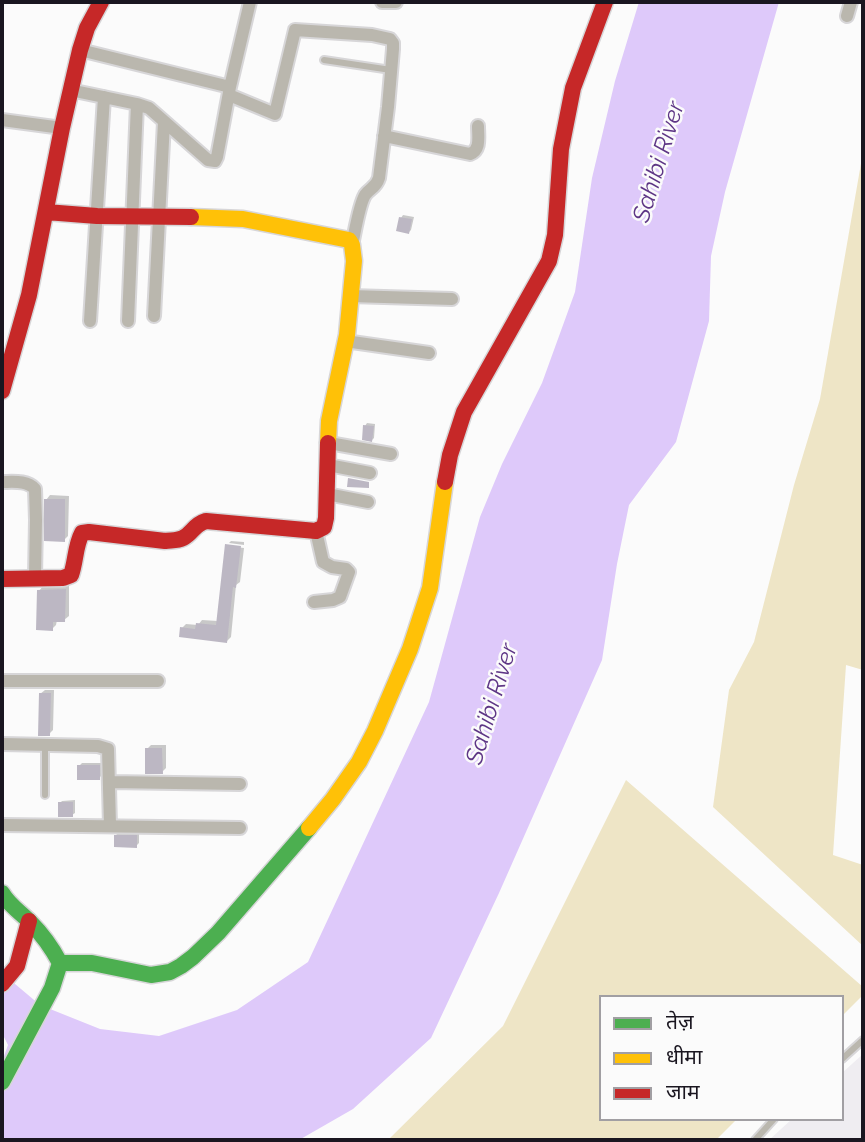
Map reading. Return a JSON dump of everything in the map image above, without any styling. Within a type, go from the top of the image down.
[{"type":"street","points":[[87,2],[87,28]]},
{"type":"street","points":[[2,391],[22,323],[80,50],[87,28],[101,2]]},
{"type":"street","points":[[70,90],[149,108],[208,160],[215,160],[250,2]]},
{"type":"street","points":[[382,2],[396,2]]},
{"type":"street","points":[[60,963],[99,964],[154,975],[169,972],[195,957],[334,799],[355,769],[410,652],[422,619],[438,544],[448,459],[457,428],[549,261],[555,235],[561,149],[573,88],[605,2]]},
{"type":"street","points":[[847,16],[851,2]]},
{"type":"street","points":[[2,579],[63,578],[71,575],[75,568],[78,539],[82,534],[178,540],[184,538],[198,523],[206,521],[316,531],[324,527],[331,407],[345,341],[354,261],[352,244],[365,195],[377,184],[393,49],[390,39],[372,35],[295,30],[275,114],[229,91],[80,50]]},
{"type":"street","points":[[90,321],[104,97]]},
{"type":"street","points":[[128,321],[137,104]]},
{"type":"street","points":[[2,120],[62,128]]},
{"type":"street","points":[[154,316],[164,122]]},
{"type":"street","points":[[384,136],[470,154],[477,148],[478,126]]},
{"type":"street","points":[[46,212],[97,216],[243,219],[338,237],[349,240],[352,244]]},
{"type":"street","points":[[350,296],[452,299]]},
{"type":"street","points":[[345,341],[429,353]]},
{"type":"street","points":[[329,443],[391,454]]},
{"type":"street","points":[[328,466],[370,473]]},
{"type":"street","points":[[2,482],[26,483],[35,489],[35,577]]},
{"type":"street","points":[[327,494],[368,502]]},
{"type":"street","points":[[314,602],[340,597],[349,572],[323,562],[316,531]]},
{"type":"street","points":[[2,681],[158,681]]},
{"type":"street","points":[[2,744],[98,746],[108,749],[110,826]]},
{"type":"street","points":[[110,782],[240,784]]},
{"type":"street","points":[[2,825],[240,828]]},
{"type":"street","points":[[2,1082],[52,988],[60,963],[53,949],[3,897]]},
{"type":"street","points":[[6,979],[17,966],[29,922]]},
{"type":"lane","points":[[324,60],[391,70]]},
{"type":"lane","points":[[45,795],[46,745]]},
{"type":"lane","points":[[844,1057],[863,1040]]},
{"type":"lane","points":[[755,1140],[772,1121]]},
{"type":"shaded area","points":[[863,152],[863,670],[846,665],[833,855],[863,865],[863,946],[713,807],[729,690],[754,642],[794,485],[820,399]]},
{"type":"shaded area","points":[[626,780],[863,987],[863,995],[844,1014],[844,995],[599,995],[599,1121],[735,1121],[716,1140],[388,1140],[503,1026]]},
{"type":"shaded area","points":[[863,1054],[863,1140],[769,1140],[790,1121],[844,1121],[844,1071]]},
{"type":"water","name":"Sahibi River","points":[[639,2],[779,2],[725,192],[711,256],[709,321],[676,442],[629,505],[602,660],[499,893],[431,1038],[353,1109],[299,1140],[2,1140],[2,1057],[8,1045],[2,1033],[2,973],[40,1005],[100,1029],[159,1036],[237,1010],[308,962],[429,702],[480,517],[502,464],[542,383],[575,292],[592,178],[615,81]]},
{"type":"building","points":[[399,217],[412,219],[409,234],[396,231]]},
{"type":"building","points":[[363,425],[374,426],[372,442],[362,440]]},
{"type":"building","points":[[348,478],[369,482],[369,488],[347,487]]},
{"type":"building","points":[[44,499],[65,499],[65,542],[44,541]]},
{"type":"building","points":[[225,544],[241,546],[227,643],[179,637],[180,627],[195,629],[196,623],[216,625]]},
{"type":"building","points":[[66,589],[65,622],[53,622],[53,631],[36,630],[37,590]]},
{"type":"building","points":[[39,693],[51,693],[50,736],[38,736]]},
{"type":"building","points":[[145,748],[162,748],[163,774],[145,774]]},
{"type":"building","points":[[77,765],[100,765],[100,780],[77,780]]},
{"type":"building","points":[[58,802],[73,802],[73,817],[58,817]]},
{"type":"building","points":[[114,835],[137,835],[137,848],[114,847]]},
{"type":"traffic: fast","points":[[60,963],[92,963],[151,975],[170,972],[193,957],[218,933],[309,828]]},
{"type":"traffic: fast","points":[[2,893],[39,931],[60,963],[52,988],[2,1082]]},
{"type":"traffic: slow","points":[[191,217],[243,219],[349,240],[354,261],[347,335],[329,421],[328,443]]},
{"type":"traffic: slow","points":[[309,828],[359,762],[410,649],[430,588],[445,482]]},
{"type":"traffic: jam","points":[[2,391],[29,295],[80,50],[87,28],[101,2]]},
{"type":"traffic: jam","points":[[445,482],[450,455],[464,412],[549,261],[555,235],[561,149],[573,88],[605,2]]},
{"type":"traffic: jam","points":[[46,212],[97,216],[191,217]]},
{"type":"traffic: jam","points":[[2,579],[63,578],[71,575],[82,533],[165,541],[183,538],[206,521],[316,531],[324,527],[326,518],[328,443]]},
{"type":"traffic: jam","points":[[2,984],[17,966],[29,921]]}]
